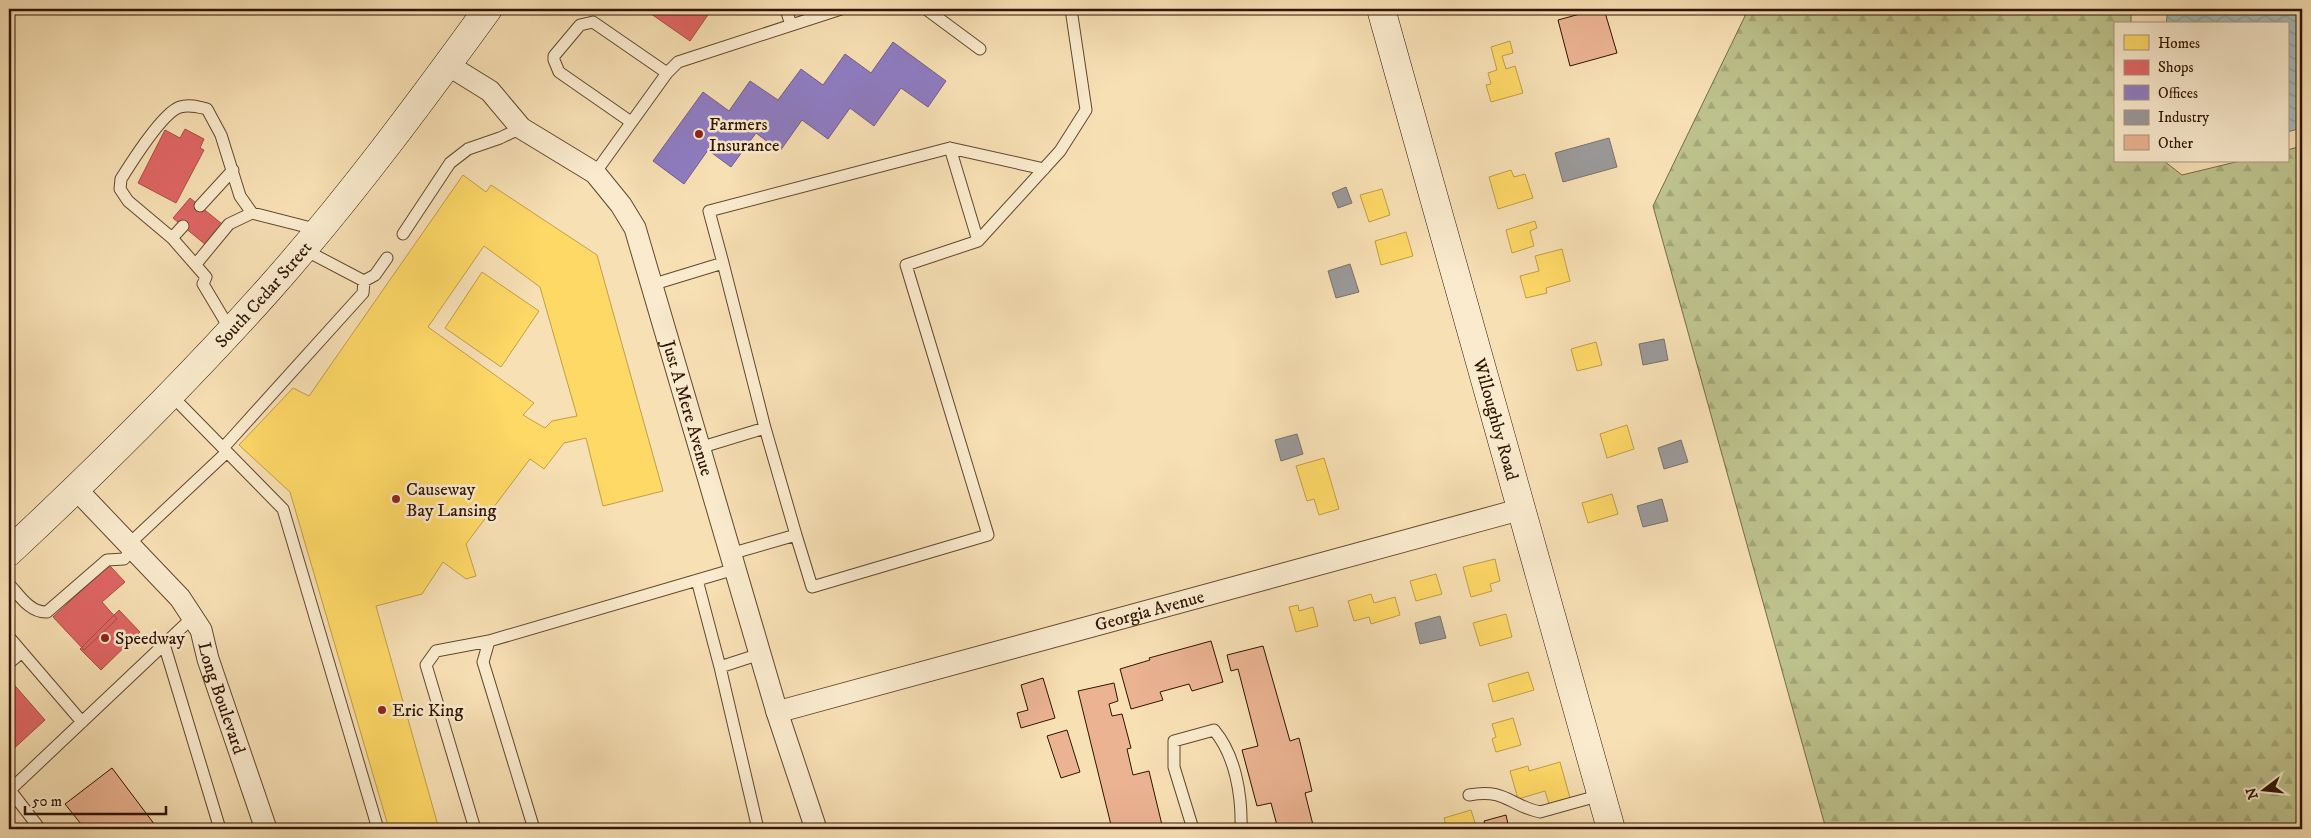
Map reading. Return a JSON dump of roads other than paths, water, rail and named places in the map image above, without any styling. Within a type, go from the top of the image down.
[{"type":"street","name":"South Cedar Street","points":[[9,552],[171,395],[231,331],[364,175],[488,9]]},
{"type":"street","name":"Willoughby Road","points":[[1384,9],[1610,829]]},
{"type":"street","name":"Just A Mere Avenue","points":[[448,65],[490,92],[521,128],[595,173],[621,205],[635,228],[777,712],[816,829]]},
{"type":"street","name":"Long Boulevard","points":[[76,489],[180,598],[201,630],[208,659],[266,829]]},
{"type":"street","name":"Georgia Avenue","points":[[777,712],[1522,509]]},
{"type":"lane","points":[[786,9],[790,25]]},
{"type":"lane","points":[[595,173],[667,73],[678,62],[841,9]]},
{"type":"lane","points":[[926,9],[980,49]]},
{"type":"lane","points":[[1044,169],[950,148],[709,211],[766,428],[812,587],[988,535],[906,265],[978,241],[1044,169],[1060,151],[1086,110],[1071,9]]},
{"type":"lane","points":[[632,122],[559,72],[554,56],[580,24],[593,22],[667,73]]},
{"type":"lane","points":[[231,331],[203,284],[206,277],[196,264],[172,238],[128,200],[120,189],[120,179],[162,122],[179,107],[195,106],[207,109],[221,134],[240,196],[252,213],[311,239],[364,281]]},
{"type":"lane","points":[[403,234],[450,163],[468,149],[500,138],[521,128]]},
{"type":"lane","points":[[950,148],[978,241]]},
{"type":"lane","points":[[200,206],[233,170]]},
{"type":"lane","points":[[196,264],[229,224],[252,213]]},
{"type":"lane","points":[[172,238],[183,226]]},
{"type":"lane","points":[[364,281],[375,275],[387,258]]},
{"type":"lane","points":[[651,284],[723,263]]},
{"type":"lane","points":[[9,584],[32,608],[40,612],[46,612],[107,560],[124,558],[130,546],[225,450],[363,293],[364,281]]},
{"type":"lane","points":[[171,395],[283,509],[378,829]]},
{"type":"lane","points":[[699,448],[766,428]]},
{"type":"lane","points":[[475,829],[426,664],[436,651],[489,641],[697,580],[796,535]]},
{"type":"lane","points":[[697,580],[720,666],[758,829]]},
{"type":"lane","points":[[40,829],[10,790],[12,782],[82,722],[192,617]]},
{"type":"lane","points":[[9,637],[82,722]]},
{"type":"lane","points":[[489,641],[483,662],[534,829]]},
{"type":"lane","points":[[164,644],[220,829]]},
{"type":"lane","points":[[9,663],[22,652]]},
{"type":"lane","points":[[720,666],[760,654]]},
{"type":"lane","points":[[1193,829],[1174,767],[1174,741],[1214,730],[1225,743],[1242,803],[1241,829]]},
{"type":"lane","points":[[1469,794],[1496,793],[1530,810],[1540,812],[1601,795]]},
{"type":"water","points":[[2168,9],[2302,9],[2302,128],[2288,132],[2288,22],[2166,22]]},
{"type":"place","name":"Farmers Insurance","points":[[699,134]]},
{"type":"place","name":"Causeway Bay Lansing","points":[[396,499]]},
{"type":"place","name":"Speedway","points":[[105,638]]},
{"type":"place","name":"Eric King","points":[[382,710]]}]
